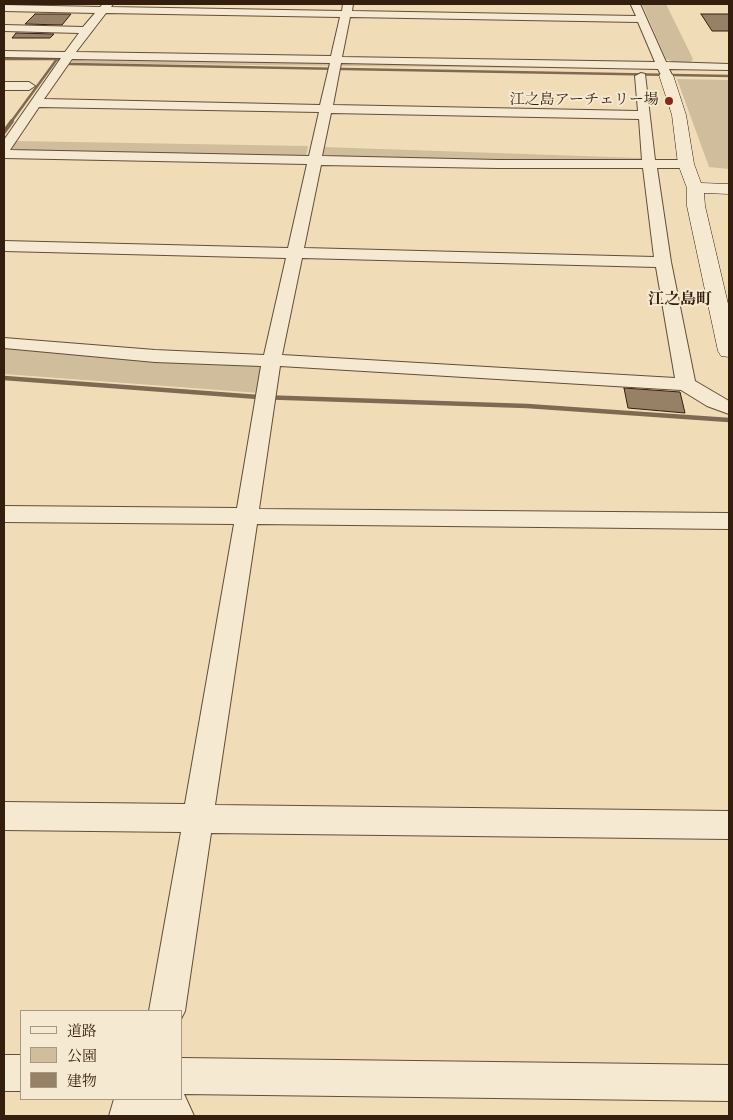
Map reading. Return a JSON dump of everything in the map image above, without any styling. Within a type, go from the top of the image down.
[{"type":"street","points":[[636,4],[664,69],[678,115],[686,164],[695,188],[696,206],[729,351]]},
{"type":"street","points":[[4,8],[18,6],[347,9],[642,19]]},
{"type":"street","points":[[18,6],[5,28],[86,30]]},
{"type":"street","points":[[5,146],[86,30],[106,7]]},
{"type":"street","points":[[167,1010],[272,360],[347,9]]},
{"type":"street","points":[[4,54],[664,69],[729,66]]},
{"type":"street","points":[[19,100],[52,55]]},
{"type":"street","points":[[641,76],[643,114],[663,262],[686,384]]},
{"type":"street","points":[[4,86],[34,78]]},
{"type":"street","points":[[36,103],[643,114]]},
{"type":"street","points":[[5,146],[313,161],[498,164],[686,164]]},
{"type":"street","points":[[695,188],[729,188]]},
{"type":"street","points":[[4,246],[663,262]]},
{"type":"street","points":[[4,343],[155,356],[272,360],[686,384],[714,402],[729,408]]},
{"type":"street","points":[[4,514],[729,521]]},
{"type":"street","points":[[4,816],[729,825]]},
{"type":"street","points":[[4,1073],[20,1073]]},
{"type":"street","points":[[182,1076],[729,1084]]},
{"type":"street","points":[[128,1116],[128,1111],[137,1100]]},
{"type":"street","points":[[153,1116],[154,1100]]},
{"type":"street","points":[[167,1100],[175,1116]]},
{"type":"green space","points":[[642,4],[666,4],[693,59],[691,62],[677,63],[666,59]]},
{"type":"green space","points":[[75,57],[633,67],[634,69],[71,63]]},
{"type":"green space","points":[[677,79],[729,80],[729,169],[709,167]]},
{"type":"green space","points":[[16,141],[308,146],[306,157],[9,151]]},
{"type":"green space","points":[[323,147],[641,158],[641,161],[497,162],[321,157]]},
{"type":"green space","points":[[4,346],[264,366],[259,393],[4,374]]},
{"type":"building","points":[[35,14],[71,14],[62,25],[25,24]]},
{"type":"building","points":[[701,14],[729,14],[729,31],[712,31]]},
{"type":"building","points":[[16,33],[54,34],[50,38],[12,38]]},
{"type":"building","points":[[624,388],[680,392],[685,413],[628,408]]},
{"type":"waterway","points":[[4,59],[57,59]]},
{"type":"waterway","points":[[11,122],[57,59]]},
{"type":"waterway","points":[[57,59],[70,64],[729,76]]},
{"type":"waterway","points":[[4,132],[12,121]]},
{"type":"waterway","points":[[4,378],[258,397],[527,406],[729,420]]},
{"type":"place","name":"江之島アーチェリー場","points":[[669,101]]},
{"type":"district","name":"江之島町","points":[[680,301]]}]
